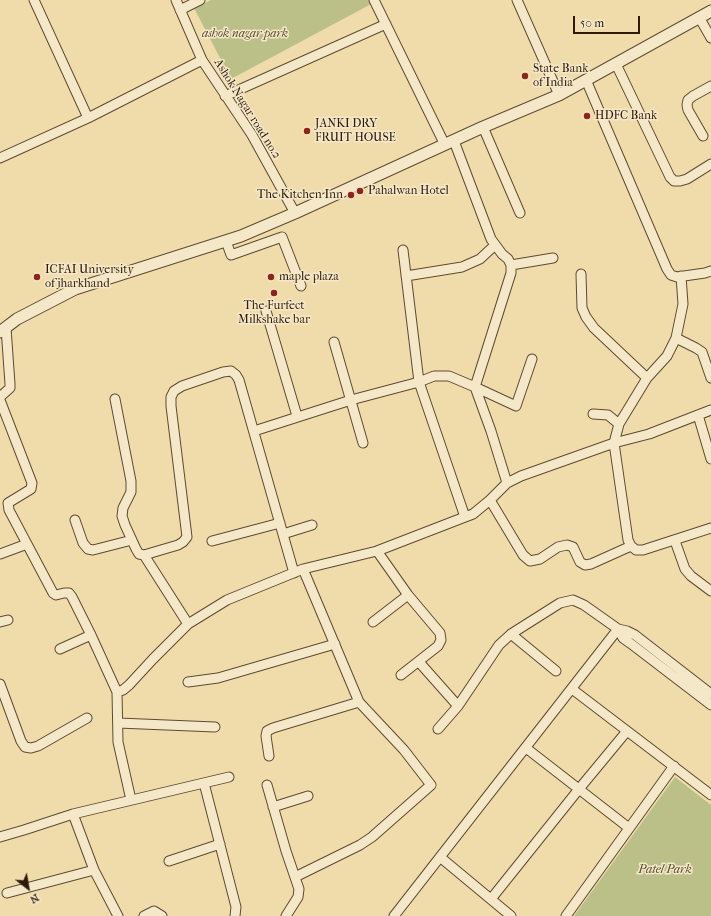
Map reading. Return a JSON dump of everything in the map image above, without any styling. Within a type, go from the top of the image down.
[{"type":"street","points":[[34,0],[88,118]]},
{"type":"street","name":"Ashok Nagar road no.2","points":[[176,0],[202,60],[252,135],[295,213]]},
{"type":"street","points":[[180,10],[200,0]]},
{"type":"street","points":[[374,0],[449,143],[495,245],[508,259],[511,265],[511,273],[475,387],[507,483]]},
{"type":"street","points":[[517,0],[559,95]]},
{"type":"street","points":[[131,800],[118,742],[117,692],[72,596],[69,593],[64,593],[56,596],[4,507],[10,500],[31,489],[32,483],[0,399],[2,394],[10,388],[3,330],[17,319],[75,289],[241,236],[295,213],[483,127],[559,95],[711,11]]},
{"type":"street","points":[[699,17],[711,38]]},
{"type":"street","points":[[225,96],[386,24]]},
{"type":"street","points":[[0,158],[88,118],[202,60]]},
{"type":"street","points":[[616,64],[670,178],[674,181],[687,179],[711,164]]},
{"type":"street","points":[[586,80],[667,270],[671,275],[677,277],[711,271]]},
{"type":"street","points":[[702,136],[688,110],[687,105],[688,100],[693,96],[711,86]]},
{"type":"street","points":[[483,127],[520,213]]},
{"type":"street","points":[[226,241],[231,255],[282,237],[301,286]]},
{"type":"street","points":[[406,276],[462,267],[480,259],[495,245]]},
{"type":"street","points":[[403,250],[419,382],[465,517]]},
{"type":"street","points":[[511,265],[554,258]]},
{"type":"street","points":[[581,274],[582,308],[586,317],[594,328],[647,378]]},
{"type":"street","points":[[681,276],[684,304],[676,338],[667,356],[647,378],[619,424],[614,443],[628,540],[631,546],[636,550],[643,550],[675,541],[711,528]]},
{"type":"street","points":[[266,311],[297,416]]},
{"type":"street","points":[[676,338],[702,352],[711,378]]},
{"type":"street","points":[[334,342],[363,443]]},
{"type":"street","points":[[254,431],[297,416],[419,382],[434,376],[449,376],[516,406],[532,359]]},
{"type":"street","points":[[115,399],[131,481],[131,492],[123,508],[122,516],[139,554],[144,555],[178,545],[187,537],[171,406],[174,391],[182,386],[223,372],[231,371],[236,375],[239,380],[254,431],[294,573]]},
{"type":"street","points":[[117,692],[123,690],[129,685],[188,624],[227,600],[304,569],[377,551],[473,514],[507,483],[521,476],[614,443],[649,434],[711,410]]},
{"type":"street","points":[[593,414],[608,415],[619,424]]},
{"type":"street","points":[[698,415],[711,459]]},
{"type":"street","points":[[490,500],[524,555],[530,561],[540,559],[558,547],[567,545],[573,547],[580,562],[585,565],[592,564],[631,546]]},
{"type":"street","points":[[75,520],[83,543],[88,549],[93,550],[132,540]]},
{"type":"street","points":[[212,541],[280,523]]},
{"type":"street","points":[[283,534],[312,525]]},
{"type":"street","points":[[675,541],[685,569],[691,576],[711,591]]},
{"type":"street","points":[[0,554],[27,544]]},
{"type":"street","points":[[377,551],[408,595],[440,633],[441,640],[438,646],[401,675]]},
{"type":"street","points":[[144,555],[188,624]]},
{"type":"street","points":[[295,877],[372,838],[431,785],[404,750],[360,702],[304,569]]},
{"type":"street","points":[[373,622],[408,595]]},
{"type":"street","points":[[438,729],[458,706],[499,645],[511,634],[560,603],[573,600],[584,605],[618,629],[635,635],[711,694]]},
{"type":"street","points":[[394,916],[618,629]]},
{"type":"street","points":[[618,629],[623,638],[711,705]]},
{"type":"street","points":[[511,634],[556,671]]},
{"type":"street","points":[[60,649],[91,635]]},
{"type":"street","points":[[188,682],[218,678],[335,644]]},
{"type":"street","points":[[419,662],[458,706]]},
{"type":"street","points":[[0,684],[21,741],[25,747],[31,748],[38,746],[87,718]]},
{"type":"street","points":[[572,689],[711,795]]},
{"type":"street","points":[[268,756],[267,731],[360,702]]},
{"type":"street","points":[[118,723],[215,727]]},
{"type":"street","points":[[491,899],[627,731]]},
{"type":"street","points":[[526,748],[629,828]]},
{"type":"street","points":[[566,916],[674,766]]},
{"type":"street","points":[[0,836],[73,814],[229,777]]},
{"type":"street","points":[[204,783],[236,907],[235,916]]},
{"type":"street","points":[[267,785],[299,889],[298,897],[286,916]]},
{"type":"street","points":[[273,807],[308,796]]},
{"type":"street","points":[[73,814],[94,870],[118,916]]},
{"type":"street","points":[[169,861],[220,844]]},
{"type":"street","points":[[440,857],[511,916]]},
{"type":"street","points":[[7,893],[94,870]]},
{"type":"street","points":[[144,916],[154,911],[162,916]]},
{"type":"green space","name":"ashok nagar park","points":[[211,0],[374,0],[375,2],[231,79],[194,8]]},
{"type":"green space","name":"Patel Park","points":[[675,777],[711,805],[711,916],[574,916]]},
{"type":"place","name":"State Bank of India","points":[[525,76]]},
{"type":"place","name":"HDFC Bank","points":[[587,116]]},
{"type":"place","name":"JANKI DRY FRUIT HOUSE","points":[[307,131]]},
{"type":"place","name":"Pahalwan Hotel","points":[[360,191]]},
{"type":"place","name":"The Kitchen Inn","points":[[351,195]]},
{"type":"place","name":"ICFAI University of jharkhand","points":[[37,277]]},
{"type":"place","name":"maple plaza","points":[[271,277]]},
{"type":"place","name":"The Furfect Milkshake bar","points":[[274,293]]}]
